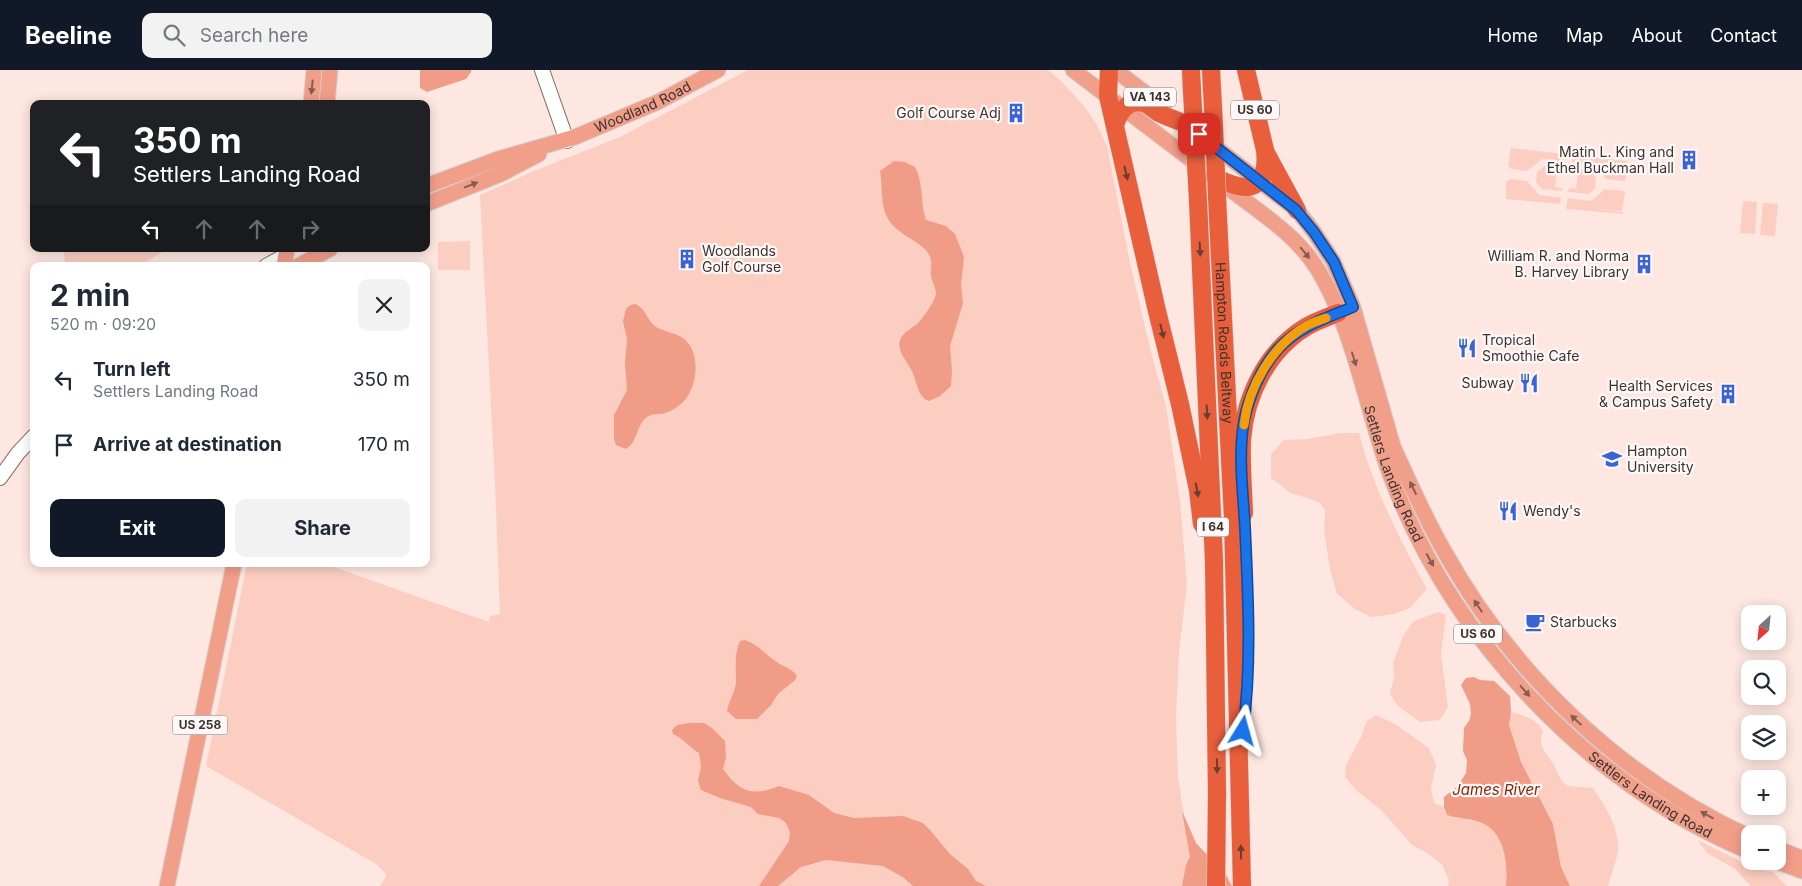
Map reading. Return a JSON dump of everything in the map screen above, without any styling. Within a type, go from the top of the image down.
[{"type":"highway","points":[[1109,70],[1108,96],[1180,404],[1198,490],[1202,518],[1206,617],[1216,676]]},
{"type":"highway","name":"Hampton Roads Beltway","points":[[1191,70],[1214,561],[1216,886]]},
{"type":"highway","name":"Hampton Roads Beltway","points":[[1211,70],[1233,518],[1241,881]]},
{"type":"highway","name":"US 60","points":[[1246,70],[1265,150],[1296,210]]},
{"type":"highway","points":[[1115,125],[1118,116],[1124,108],[1140,102],[1159,113],[1184,123]]},
{"type":"highway","points":[[1214,178],[1245,187],[1251,186],[1260,180],[1266,170],[1265,150]]},
{"type":"highway","points":[[1239,763],[1248,699],[1242,440],[1244,420],[1256,384],[1277,350],[1308,325],[1346,310]]},
{"type":"main road","points":[[311,100],[314,70]]},
{"type":"main road","points":[[327,100],[330,70]]},
{"type":"main road","points":[[542,70],[566,140]]},
{"type":"main road","name":"Woodland Road","points":[[430,202],[501,174],[566,140],[658,102],[718,70]]},
{"type":"main road","name":"Settlers Landing Road","points":[[1073,70],[1287,234],[1304,250],[1329,290],[1346,310],[1348,339],[1378,439],[1396,489],[1415,531],[1439,576],[1486,645],[1543,710],[1605,765],[1685,819],[1741,847]]},
{"type":"main road","name":"Settlers Landing Road","points":[[1115,70],[1260,180],[1296,210],[1314,232],[1334,262],[1346,310],[1393,446],[1402,466],[1442,548],[1466,588],[1493,627],[1548,694],[1612,751],[1649,780],[1677,798],[1705,815],[1741,833]]},
{"type":"main road","name":"Woodland Road","points":[[430,184],[498,159],[566,140]]},
{"type":"main road","points":[[307,262],[325,252]]},
{"type":"main road","points":[[274,262],[288,255]]},
{"type":"main road","points":[[0,478],[30,440]]},
{"type":"main road","name":"US 258","points":[[158,886],[224,567]]},
{"type":"main road","name":"US 258","points":[[167,886],[233,567]]},
{"type":"main road","points":[[1786,857],[1802,858]]},
{"type":"main road","points":[[1786,861],[1802,871]]},
{"type":"shaded area","points":[[748,70],[1048,70],[1084,106],[1097,125],[1107,146],[1130,263],[1166,406],[1180,501],[1187,584],[1179,652],[1176,717],[1178,777],[1195,886],[380,886],[387,875],[376,864],[206,766],[246,567],[333,567],[489,622],[490,616],[500,614],[480,195],[534,171],[620,137]]},
{"type":"shaded area","points":[[1511,148],[1564,154],[1563,161],[1542,159],[1527,171],[1512,169],[1508,166]]},
{"type":"shaded area","points":[[1572,155],[1627,161],[1626,179],[1623,181],[1606,179],[1595,164],[1572,162]]},
{"type":"shaded area","points":[[1548,166],[1548,170],[1557,171],[1555,187],[1562,188],[1562,191],[1542,189],[1536,182],[1537,172]]},
{"type":"shaded area","points":[[1571,169],[1591,171],[1596,178],[1595,188],[1589,194],[1568,192],[1569,188],[1580,189],[1576,188],[1578,173],[1571,172]]},
{"type":"shaded area","points":[[1510,179],[1527,181],[1539,195],[1561,198],[1560,204],[1506,199],[1506,182]]},
{"type":"shaded area","points":[[1605,189],[1624,191],[1622,211],[1594,209],[1623,212],[1623,214],[1566,209],[1568,198],[1591,201]]},
{"type":"shaded area","points":[[1743,201],[1757,202],[1755,234],[1740,233]]},
{"type":"shaded area","points":[[1763,203],[1778,204],[1775,236],[1760,235]]},
{"type":"shaded area","points":[[470,241],[470,270],[438,270],[438,242]]},
{"type":"shaded area","points":[[64,252],[163,252],[145,262],[65,262]]},
{"type":"shaded area","points":[[1340,433],[1359,433],[1388,513],[1427,589],[1410,608],[1394,614],[1371,617],[1355,609],[1337,594],[1330,569],[1324,530],[1325,510],[1319,502],[1291,493],[1271,478],[1271,454],[1284,440],[1307,439]]},
{"type":"shaded area","points":[[1438,612],[1446,615],[1441,654],[1448,707],[1440,720],[1420,722],[1398,706],[1390,694],[1394,677],[1393,663],[1404,634],[1414,621]]},
{"type":"shaded area","points":[[1511,712],[1529,718],[1537,723],[1543,731],[1541,737],[1542,746],[1564,783],[1569,786],[1593,788],[1606,808],[1615,829],[1618,844],[1616,860],[1608,886],[1570,886],[1561,867],[1553,824],[1521,762],[1509,725]]},
{"type":"shaded area","points":[[1376,715],[1395,724],[1429,748],[1436,765],[1431,789],[1434,803],[1444,807],[1447,815],[1482,823],[1496,834],[1505,859],[1506,886],[1448,886],[1449,880],[1442,864],[1412,845],[1382,811],[1356,790],[1345,777],[1346,765],[1367,721]]},
{"type":"shaded area","points":[[1698,840],[1741,862],[1741,870],[1773,872],[1787,886],[1751,886],[1735,869],[1707,853]]},
{"type":"water","points":[[420,70],[471,70],[471,72],[466,79],[427,92],[420,88]]},
{"type":"water","points":[[894,161],[905,162],[915,167],[920,180],[926,220],[946,226],[955,234],[964,257],[961,285],[963,303],[950,346],[951,386],[940,396],[929,401],[923,397],[917,387],[913,372],[901,352],[900,340],[904,333],[918,323],[926,313],[936,292],[931,276],[931,259],[927,252],[923,247],[898,230],[885,214],[880,171]]},
{"type":"water","points":[[635,304],[642,309],[655,326],[680,336],[689,344],[693,352],[696,371],[687,398],[674,409],[652,415],[643,420],[633,442],[626,449],[616,445],[614,439],[614,415],[627,390],[625,363],[627,339],[623,321],[626,309],[630,305]]},
{"type":"water","points":[[745,640],[757,646],[797,676],[795,680],[778,694],[771,705],[757,719],[736,719],[727,711],[736,685],[737,651],[740,641]]},
{"type":"water","name":"James River","points":[[1474,677],[1480,680],[1494,681],[1510,696],[1511,712],[1509,725],[1521,762],[1553,824],[1561,867],[1570,886],[1506,886],[1505,859],[1496,834],[1482,823],[1447,815],[1444,807],[1444,797],[1458,786],[1466,773],[1467,760],[1463,751],[1464,728],[1471,714],[1470,704],[1461,685],[1466,678]]},
{"type":"water","points":[[704,723],[725,741],[726,757],[723,769],[741,787],[754,792],[779,786],[809,795],[834,813],[854,818],[903,816],[923,823],[950,854],[968,869],[976,881],[986,886],[913,886],[904,878],[883,866],[826,860],[801,867],[778,886],[759,886],[789,841],[790,832],[786,823],[779,818],[758,814],[751,807],[701,790],[698,781],[701,767],[699,753],[673,734],[672,730],[677,725]]},
{"type":"water","points":[[1182,811],[1196,843],[1226,875],[1232,886],[1182,886],[1186,865],[1190,857]]},
{"type":"slow traffic","points":[[1244,425],[1256,384],[1277,350],[1308,325],[1326,318]]},
{"type":"place","name":"Golf Course Adj","points":[[1016,113]]},
{"type":"place","name":"Matin L. King and Ethel Buckman Hall","points":[[1689,160]]},
{"type":"place","name":"Woodlands Golf Course","points":[[687,259]]},
{"type":"place","name":"William R. and Norma B. Harvey Library","points":[[1644,264]]},
{"type":"place","name":"Tropical Smoothie Cafe","points":[[1467,348]]},
{"type":"place","name":"Subway","points":[[1529,383]]},
{"type":"place","name":"Health Services & Campus Safety","points":[[1728,394]]},
{"type":"place","name":"Hampton University","points":[[1612,459]]},
{"type":"place","name":"Wendy's","points":[[1508,511]]},
{"type":"place","name":"Starbucks","points":[[1535,622]]},
{"type":"route","points":[[1199,134],[1296,210],[1314,232],[1334,262],[1353,307],[1308,325],[1277,350],[1256,384],[1244,420],[1242,440],[1248,699],[1243,731]]}]
